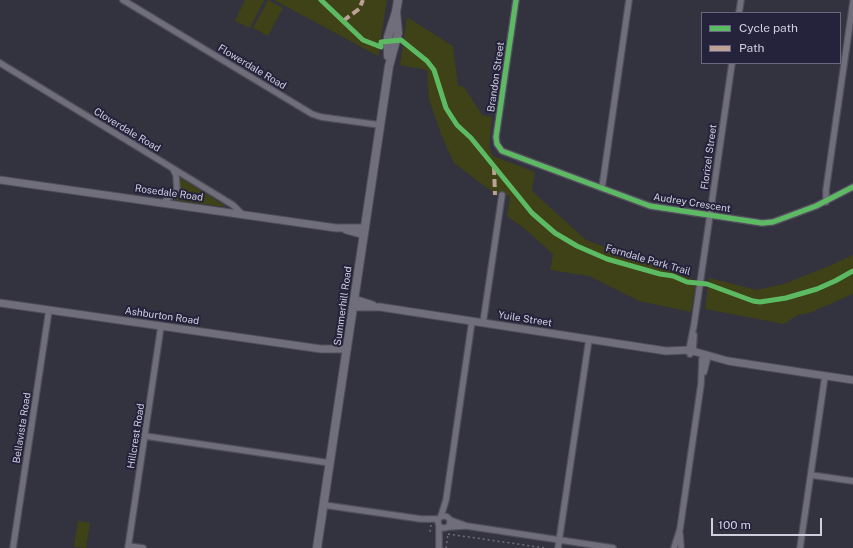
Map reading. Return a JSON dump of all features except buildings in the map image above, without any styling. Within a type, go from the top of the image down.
[{"type":"main road","name":"Summerhill Road","points":[[317,548],[380,125],[388,66],[388,37],[396,12],[398,0]]},
{"type":"street","name":"Flowerdale Road","points":[[123,0],[312,114],[380,125]]},
{"type":"street","name":"Brandon Street","points":[[505,152],[498,147],[496,137],[516,0]]},
{"type":"street","points":[[602,188],[629,0]]},
{"type":"street","points":[[739,12],[741,0]]},
{"type":"street","points":[[826,202],[826,190],[853,2]]},
{"type":"street","name":"Cloverdale Road","points":[[0,63],[233,205],[242,214]]},
{"type":"street","name":"Florizel Street","points":[[690,352],[732,64]]},
{"type":"street","name":"Audrey Crescent","points":[[505,152],[655,207],[766,223],[826,202],[853,187]]},
{"type":"street","points":[[163,202],[177,189],[176,175],[172,168]]},
{"type":"street","name":"Rosedale Road","points":[[0,180],[163,202],[364,232]]},
{"type":"street","points":[[483,323],[502,195]]},
{"type":"street","name":"Ashburton Road","points":[[0,303],[346,353]]},
{"type":"street","name":"Yuile Street","points":[[353,303],[666,351],[678,355],[690,352],[705,358],[853,380]]},
{"type":"street","name":"Bellavista Road","points":[[13,548],[49,310]]},
{"type":"street","points":[[439,546],[472,321]]},
{"type":"street","name":"Hillcrest Road","points":[[128,547],[161,326]]},
{"type":"street","points":[[558,548],[589,339]]},
{"type":"street","points":[[674,548],[680,529],[705,358]]},
{"type":"street","points":[[800,548],[825,376]]},
{"type":"street","points":[[145,436],[330,463]]},
{"type":"street","points":[[811,475],[853,481]]},
{"type":"street","points":[[324,505],[613,548]]},
{"type":"street","points":[[680,529],[681,548]]},
{"type":"street","points":[[128,547],[143,548]]},
{"type":"path","points":[[446,548],[448,534],[545,548]]},
{"type":"green space","points":[[245,0],[264,0],[250,28],[235,21]]},
{"type":"green space","points":[[268,0],[283,8],[268,36],[253,28]]},
{"type":"green space","points":[[274,0],[387,0],[378,56]]},
{"type":"green space","points":[[407,17],[453,46],[458,86],[464,87],[482,115],[492,117],[489,146],[493,156],[535,172],[532,191],[586,240],[696,281],[691,312],[639,301],[589,276],[550,270],[553,254],[525,229],[507,216],[510,196],[494,193],[454,163],[441,134],[429,99],[427,70],[400,65]]},
{"type":"green space","points":[[180,179],[225,207],[174,200],[180,189]]},
{"type":"green space","points":[[853,255],[853,294],[809,313],[798,315],[784,324],[705,309],[709,278],[757,290],[784,284]]},
{"type":"green space","points":[[78,521],[90,523],[86,548],[74,547]]},
{"type":"marked path","points":[[343,21],[359,9],[363,0]]},
{"type":"marked path","points":[[494,167],[495,195]]},
{"type":"cycle path","name":"Ferndale Park Trail","points":[[321,0],[363,40],[381,47],[381,42],[401,40],[427,61],[434,70],[446,108],[457,125],[471,138],[532,213],[555,233],[577,246],[607,259],[660,274],[673,276],[687,282],[707,284],[753,301],[760,302],[786,298],[817,289],[853,271]]},
{"type":"cycle path","points":[[516,0],[496,137],[497,144],[502,151],[650,206],[762,223],[773,222],[816,206],[853,187]]}]
